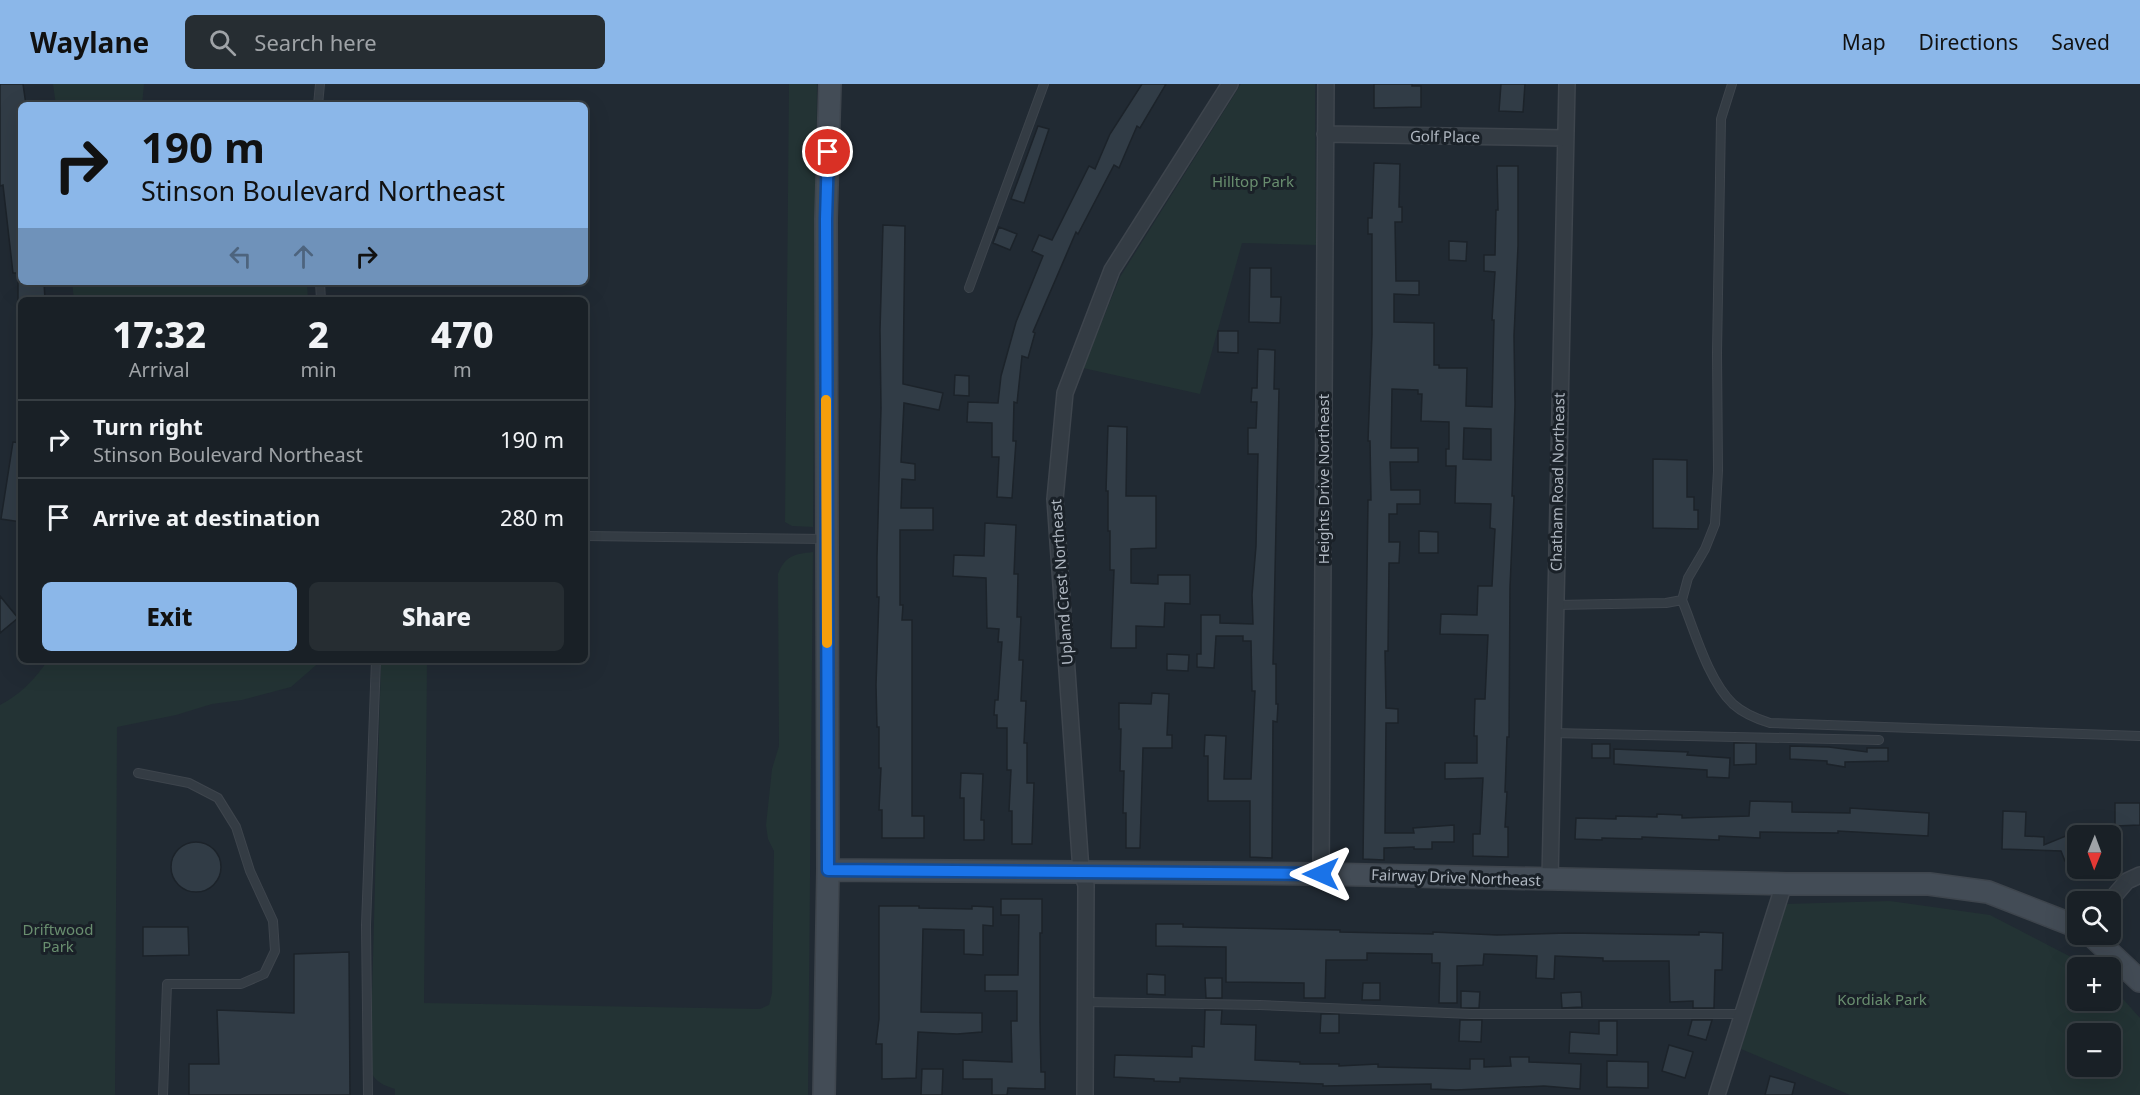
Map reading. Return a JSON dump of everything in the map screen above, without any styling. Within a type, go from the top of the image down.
[{"type":"street","points":[[824,1095],[828,870],[826,219],[830,84]]},
{"type":"street","name":"Upland Crest Northeast","points":[[1084,1095],[1086,885],[1081,871],[1054,499],[1065,393],[1112,270],[1230,84]]},
{"type":"street","name":"Heights Drive Northeast","points":[[1321,874],[1326,84]]},
{"type":"street","name":"Chatham Road Northeast","points":[[1550,880],[1554,605],[1567,84]]},
{"type":"street","name":"Golf Place","points":[[1325,134],[1565,138]]},
{"type":"street","name":"Fairway Drive Northeast","points":[[828,870],[1321,874],[1784,884],[1929,884],[1999,896],[2067,923]]},
{"type":"street","points":[[2118,891],[2127,881],[2140,875]]},
{"type":"street","points":[[1717,1095],[1784,884]]},
{"type":"street","points":[[2102,945],[2140,981]]},
{"type":"lane","points":[[318,102],[320,84]]},
{"type":"lane","points":[[969,288],[1044,84]]},
{"type":"lane","points":[[1732,84],[1721,119],[1717,352],[1718,471],[1715,524],[1705,549],[1688,578],[1682,600],[1719,687],[1734,704],[1751,717],[1770,723],[2140,736]]},
{"type":"lane","points":[[588,536],[826,539]]},
{"type":"lane","points":[[1554,605],[1666,603],[1682,600]]},
{"type":"lane","points":[[368,1095],[366,925],[376,663]]},
{"type":"lane","points":[[1552,733],[1879,740]]},
{"type":"lane","points":[[138,773],[189,783],[218,798],[236,827],[250,871],[273,921],[275,951],[264,974],[242,984],[167,984],[163,1095]]},
{"type":"lane","points":[[1084,1002],[1260,1005],[1471,1014],[1743,1014]]},
{"type":"green space","points":[[53,84],[144,84],[142,102],[56,102]]},
{"type":"green space","points":[[789,84],[817,84],[813,527],[792,526],[785,522]]},
{"type":"green space","name":"Hilltop Park","points":[[1241,84],[1315,84],[1316,245],[1242,243],[1200,394],[1083,368],[1120,277]]},
{"type":"green space","points":[[72,285],[307,285],[308,297],[74,297]]},
{"type":"green space","points":[[813,552],[808,1095],[395,1095],[395,1089],[380,1082],[370,1070],[381,663],[427,663],[424,1003],[760,1009],[769,1005],[772,993],[774,851],[768,839],[766,825],[772,769],[779,746],[778,574],[787,560]]},
{"type":"green space","name":"Driftwood Park","points":[[46,663],[319,663],[291,687],[117,727],[115,1095],[0,1095],[0,705],[15,696]]},
{"type":"green space","name":"Kordiak Park","points":[[1890,901],[1990,915],[2071,957],[2067,957],[2067,1011],[2121,1011],[2121,997],[2140,1018],[2140,1095],[1850,1095],[1741,1049],[1785,904]]},
{"type":"building","points":[[0,84],[23,84],[26,102],[18,102],[18,273],[13,273],[3,185],[0,186]]},
{"type":"building","points":[[1142,84],[1166,84],[1140,128],[1137,126],[1119,168],[1114,165],[1078,234],[1076,232],[1033,332],[1035,333],[1028,358],[1022,356],[1017,403],[1014,402],[1013,441],[1016,441],[1012,498],[997,497],[999,457],[992,457],[992,423],[967,422],[968,402],[998,403],[1001,376],[1016,322],[1043,256],[1032,251],[1039,235],[1052,240],[1089,166],[1095,169],[1110,134]]},
{"type":"building","points":[[1374,84],[1421,86],[1421,107],[1374,108]]},
{"type":"building","points":[[1501,84],[1525,84],[1523,112],[1499,111]]},
{"type":"building","points":[[1038,126],[1049,129],[1024,203],[1011,199]]},
{"type":"building","points":[[1374,163],[1400,164],[1399,207],[1402,207],[1402,222],[1395,222],[1396,281],[1419,281],[1419,295],[1394,294],[1394,322],[1434,323],[1434,365],[1439,365],[1439,368],[1467,368],[1466,406],[1492,407],[1494,320],[1492,320],[1495,272],[1484,271],[1484,255],[1495,255],[1496,210],[1498,210],[1497,166],[1518,166],[1509,737],[1507,737],[1505,792],[1507,792],[1505,827],[1508,827],[1508,857],[1473,856],[1473,834],[1480,834],[1483,778],[1445,779],[1445,763],[1477,763],[1477,736],[1474,736],[1475,699],[1485,699],[1488,635],[1440,634],[1441,614],[1477,615],[1478,586],[1492,586],[1495,529],[1490,528],[1491,504],[1455,503],[1456,466],[1446,466],[1446,449],[1449,449],[1449,422],[1421,421],[1422,394],[1418,394],[1418,390],[1392,389],[1391,448],[1418,448],[1418,462],[1390,462],[1391,490],[1420,490],[1420,504],[1397,504],[1397,514],[1389,514],[1389,542],[1400,542],[1399,563],[1389,563],[1388,651],[1385,651],[1386,708],[1398,709],[1398,723],[1386,723],[1385,833],[1414,833],[1413,828],[1454,825],[1454,842],[1432,842],[1432,849],[1384,848],[1384,860],[1363,859],[1368,500],[1371,500],[1370,441],[1368,441],[1372,334],[1372,234],[1368,234],[1368,218],[1372,218]],"holes":[[[1464,428],[1491,429],[1491,460],[1463,459]]]},
{"type":"building","points":[[883,225],[905,226],[903,384],[943,393],[939,410],[904,403],[901,462],[915,464],[915,480],[902,479],[901,508],[933,508],[933,530],[900,530],[902,620],[912,620],[912,816],[924,816],[924,838],[882,838],[882,810],[879,810],[881,768],[879,768],[876,685]]},
{"type":"building","points":[[999,227],[1017,234],[1010,250],[993,243]]},
{"type":"building","points":[[1449,241],[1467,242],[1466,261],[1449,260]]},
{"type":"building","points":[[1250,268],[1271,268],[1271,297],[1281,297],[1280,323],[1249,322]]},
{"type":"building","points":[[18,285],[44,285],[45,297],[18,297]]},
{"type":"building","points":[[1218,331],[1238,331],[1238,353],[1218,352]]},
{"type":"building","points":[[1258,349],[1275,350],[1274,389],[1279,389],[1273,664],[1276,664],[1276,704],[1278,704],[1277,722],[1273,721],[1272,858],[1250,857],[1250,801],[1208,801],[1208,756],[1204,756],[1205,735],[1226,736],[1224,779],[1251,779],[1255,691],[1252,691],[1251,641],[1243,641],[1243,636],[1216,636],[1214,668],[1197,667],[1197,654],[1201,654],[1201,615],[1220,615],[1220,623],[1253,624],[1252,595],[1256,546],[1258,454],[1248,454],[1248,428],[1256,428],[1257,402],[1251,402],[1252,388],[1257,388]]},
{"type":"building","points":[[955,375],[969,376],[969,396],[954,395]]},
{"type":"building","points":[[1108,426],[1127,427],[1126,496],[1156,496],[1156,548],[1131,549],[1131,583],[1158,584],[1158,575],[1190,575],[1190,604],[1165,603],[1164,627],[1136,626],[1136,648],[1111,648],[1114,570],[1110,570],[1108,491],[1106,491]]},
{"type":"building","points":[[13,442],[18,443],[18,522],[1,519]]},
{"type":"building","points":[[1653,459],[1687,460],[1687,497],[1694,497],[1694,510],[1698,510],[1698,529],[1653,528]]},
{"type":"building","points":[[985,523],[1016,525],[1014,574],[1018,574],[1017,617],[1021,617],[1019,660],[1023,660],[1021,701],[1026,701],[1024,743],[1027,743],[1027,783],[1034,783],[1032,844],[1012,844],[1012,811],[1009,811],[1011,770],[1007,770],[1007,728],[997,728],[997,715],[994,715],[995,700],[998,700],[1002,642],[998,642],[999,629],[987,628],[986,578],[953,576],[954,555],[984,556]]},
{"type":"building","points":[[1419,531],[1438,532],[1438,553],[1419,553]]},
{"type":"building","points":[[0,596],[18,618],[0,633]]},
{"type":"building","points":[[1167,654],[1189,655],[1188,671],[1167,670]]},
{"type":"building","points":[[1152,693],[1169,694],[1167,735],[1172,735],[1172,748],[1143,748],[1140,848],[1126,848],[1126,813],[1123,813],[1124,771],[1120,771],[1119,703],[1151,704]]},
{"type":"building","points":[[1734,743],[1756,743],[1756,764],[1734,765]]},
{"type":"building","points":[[1592,744],[1610,744],[1610,758],[1592,758]]},
{"type":"building","points":[[1790,746],[1829,747],[1867,752],[1867,748],[1888,748],[1888,761],[1845,762],[1845,767],[1827,764],[1827,761],[1790,759]]},
{"type":"building","points":[[1614,749],[1688,752],[1687,755],[1730,758],[1729,778],[1707,777],[1707,770],[1614,764]]},
{"type":"building","points":[[961,773],[983,774],[981,820],[984,820],[984,840],[964,840],[964,798],[960,798]]},
{"type":"building","points":[[1750,801],[1792,802],[1792,812],[1850,813],[1850,808],[1929,813],[1928,836],[1838,831],[1838,833],[1760,832],[1760,838],[1719,836],[1719,840],[1642,837],[1642,839],[1575,839],[1576,818],[1657,817],[1657,814],[1682,815],[1682,818],[1749,816]]},
{"type":"building","points":[[2115,803],[2140,803],[2140,825],[2115,825]]},
{"type":"building","points":[[2003,811],[2026,812],[2025,836],[2044,837],[2044,845],[2067,836],[2067,860],[2065,861],[2061,851],[2002,849]]},
{"type":"building","points":[[191,842],[201,842],[214,849],[221,862],[221,872],[214,885],[201,892],[191,892],[182,888],[175,881],[171,872],[171,862],[175,853],[182,846]]},
{"type":"building","points":[[1001,899],[1042,899],[1040,1022],[1041,1072],[1045,1072],[1045,1089],[1008,1088],[1007,1095],[992,1095],[992,1079],[963,1079],[963,1060],[1012,1062],[1011,1021],[1017,1021],[1017,991],[985,991],[985,975],[1018,975],[1019,915],[1001,915]]},
{"type":"building","points":[[879,906],[972,909],[972,906],[993,907],[993,926],[983,925],[983,955],[964,954],[964,930],[923,929],[921,1012],[982,1013],[982,1032],[957,1034],[918,1032],[916,1078],[882,1079],[882,1044],[876,1044],[879,1019]]},
{"type":"building","points":[[1156,924],[1183,924],[1183,927],[1433,934],[1433,932],[1497,935],[1723,933],[1722,970],[1715,970],[1714,1008],[1693,1008],[1693,1001],[1670,1002],[1669,961],[1603,961],[1603,958],[1555,956],[1554,979],[1536,978],[1537,956],[1484,954],[1483,965],[1457,966],[1457,1003],[1439,1003],[1440,963],[1432,963],[1432,954],[1367,953],[1367,960],[1326,960],[1325,998],[1304,998],[1304,983],[1226,982],[1226,947],[1156,946]]},
{"type":"building","points":[[143,927],[188,927],[189,955],[143,956]]},
{"type":"building","points":[[349,952],[350,1095],[189,1095],[189,1064],[219,1064],[217,1010],[294,1013],[294,954]]},
{"type":"building","points":[[1147,974],[1165,975],[1165,995],[1147,994]]},
{"type":"building","points":[[1205,978],[1222,978],[1222,998],[1206,998]]},
{"type":"building","points":[[1363,983],[1380,983],[1380,1000],[1362,1000]]},
{"type":"building","points":[[1461,991],[1480,992],[1479,1008],[1461,1008]]},
{"type":"building","points":[[1581,992],[1582,1007],[1562,1008],[1561,993]]},
{"type":"building","points":[[1205,1010],[1222,1010],[1221,1024],[1256,1025],[1255,1060],[1300,1062],[1300,1064],[1339,1064],[1339,1066],[1378,1064],[1378,1067],[1470,1069],[1470,1059],[1484,1059],[1484,1067],[1511,1066],[1510,1057],[1529,1057],[1529,1062],[1581,1064],[1580,1089],[1544,1086],[1456,1090],[1431,1089],[1431,1084],[1323,1086],[1323,1084],[1180,1078],[1180,1082],[1154,1081],[1154,1079],[1114,1077],[1115,1055],[1192,1057],[1192,1046],[1204,1047]]},
{"type":"building","points":[[1321,1014],[1339,1014],[1339,1033],[1320,1033]]},
{"type":"building","points":[[1460,1020],[1482,1020],[1481,1042],[1459,1041]]},
{"type":"building","points":[[1692,1020],[1712,1020],[1706,1040],[1688,1035]]},
{"type":"building","points":[[1599,1021],[1617,1021],[1617,1055],[1569,1053],[1570,1032],[1599,1034]]},
{"type":"building","points":[[1669,1045],[1693,1052],[1685,1078],[1662,1071]]},
{"type":"building","points":[[1607,1061],[1648,1062],[1648,1088],[1607,1087]]},
{"type":"building","points":[[922,1069],[943,1069],[942,1095],[921,1095]]},
{"type":"building","points":[[1770,1076],[1795,1083],[1792,1095],[1765,1095]]},
{"type":"slow traffic","points":[[826,400],[827,643]]},
{"type":"route","points":[[828,152],[826,404],[828,870],[1321,874]]}]
